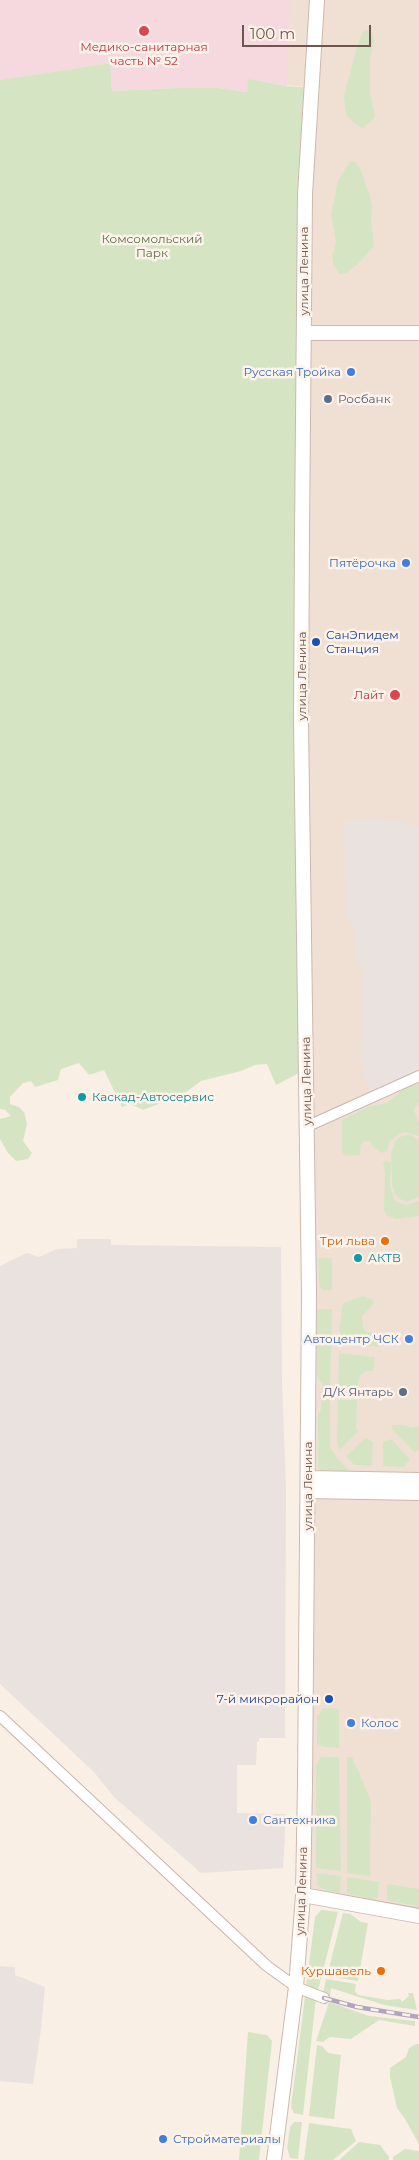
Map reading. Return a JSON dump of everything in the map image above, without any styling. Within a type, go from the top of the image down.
[{"type":"main road","name":"улица Ленина","points":[[274,2160],[296,1987],[303,1895],[308,1485],[308,1126],[302,723],[305,194],[317,0]]},
{"type":"main road","points":[[304,333],[419,333]]},
{"type":"main road","points":[[308,1485],[419,1480]]},
{"type":"main road","points":[[308,1485],[419,1493]]},
{"type":"main road","points":[[303,1895],[419,1916]]},
{"type":"street","points":[[308,1126],[419,1076]]},
{"type":"street","points":[[0,1716],[257,1957],[296,1987],[324,1998]]},
{"type":"shaded area","points":[[0,0],[419,0],[419,1480],[308,1478],[304,949],[312,88],[109,63],[0,80]]},
{"type":"shaded area","name":"Медико-санитарная часть № 52","points":[[0,0],[290,0],[287,86],[249,79],[247,92],[219,88],[112,91],[109,63],[0,80]]},
{"type":"shaded area","points":[[372,820],[410,823],[410,826],[419,826],[419,1071],[370,1093],[360,1058],[362,963],[357,963],[357,952],[355,952],[357,932],[346,919],[344,821]]},
{"type":"shaded area","points":[[77,1239],[111,1239],[111,1245],[281,1247],[282,1383],[286,1488],[285,1738],[259,1738],[257,1742],[256,1765],[237,1765],[237,1813],[286,1814],[283,1868],[201,1873],[114,1797],[94,1772],[0,1684],[0,1266],[27,1253],[39,1257],[57,1249],[77,1248]]},
{"type":"shaded area","name":"7-й микрорайон","points":[[309,1491],[419,1493],[419,1916],[303,1895]]},
{"type":"shaded area","points":[[0,1966],[15,1967],[15,1975],[45,1987],[33,2084],[0,2081]]},
{"type":"green space","points":[[366,30],[372,32],[374,42],[370,59],[370,93],[375,117],[363,128],[346,115],[344,95],[357,47],[362,33]]},
{"type":"green space","name":"Комсомольский Парк","points":[[110,63],[112,91],[219,88],[247,92],[248,79],[287,86],[312,88],[309,133],[307,1069],[276,1085],[267,1064],[255,1065],[241,1071],[201,1081],[182,1095],[143,1110],[131,1104],[122,1107],[104,1070],[89,1075],[79,1063],[61,1069],[58,1080],[35,1087],[31,1081],[23,1083],[10,1097],[10,1104],[19,1107],[24,1112],[27,1124],[23,1141],[32,1153],[28,1159],[16,1161],[8,1153],[0,1139],[0,1119],[11,1116],[5,1110],[0,1109],[0,80]]},
{"type":"green space","points":[[350,161],[355,162],[360,168],[369,193],[372,206],[371,220],[374,246],[358,264],[346,273],[339,274],[333,263],[332,255],[336,243],[331,214],[338,181]]},
{"type":"green space","points":[[419,1083],[419,1103],[414,1110],[419,1122],[419,1136],[404,1132],[399,1134],[390,1141],[387,1151],[382,1153],[373,1147],[370,1142],[365,1141],[361,1144],[360,1155],[345,1156],[342,1152],[342,1120],[370,1106],[387,1103],[404,1089]]},
{"type":"green space","points":[[410,1135],[419,1140],[419,1197],[407,1202],[395,1194],[392,1186],[391,1153],[396,1140],[402,1136]]},
{"type":"green space","points":[[385,1161],[391,1164],[390,1186],[395,1201],[406,1205],[419,1201],[419,1216],[396,1219],[386,1215],[384,1210],[385,1171],[383,1163]]},
{"type":"green space","points":[[318,1258],[332,1258],[332,1290],[323,1290],[319,1287]]},
{"type":"green space","points":[[363,1296],[373,1300],[373,1305],[362,1316],[363,1327],[366,1332],[378,1333],[382,1336],[383,1342],[380,1347],[349,1342],[341,1335],[339,1330],[343,1303]]},
{"type":"green space","points":[[317,1309],[332,1309],[330,1391],[322,1391],[322,1383],[317,1377]]},
{"type":"green space","points":[[339,1353],[375,1357],[374,1371],[366,1371],[360,1375],[357,1391],[338,1391]]},
{"type":"green space","points":[[321,1400],[330,1400],[330,1447],[337,1458],[348,1469],[348,1474],[322,1472],[318,1468],[318,1415],[321,1409]]},
{"type":"green space","points":[[338,1400],[357,1400],[356,1429],[359,1431],[339,1450],[337,1442]]},
{"type":"green space","points":[[392,1425],[404,1425],[406,1427],[408,1425],[410,1428],[419,1427],[419,1449],[415,1453],[392,1429]]},
{"type":"green space","points":[[365,1438],[373,1442],[372,1466],[355,1465],[346,1457]]},
{"type":"green space","points":[[391,1439],[410,1459],[404,1467],[383,1466],[383,1442]]},
{"type":"green space","points":[[323,1708],[339,1709],[339,1748],[323,1747],[317,1744],[317,1717]]},
{"type":"green space","points":[[321,1757],[339,1757],[341,1871],[316,1868],[316,1765]]},
{"type":"green space","points":[[347,1757],[352,1757],[371,1801],[370,1876],[347,1873]]},
{"type":"green space","points":[[316,1873],[341,1876],[340,1893],[327,1891],[318,1886]]},
{"type":"green space","points":[[347,1877],[379,1882],[378,1897],[374,1899],[347,1894]]},
{"type":"green space","points":[[387,1884],[419,1889],[419,1907],[387,1900]]},
{"type":"green space","points":[[321,1910],[338,1912],[316,1998],[303,2115],[294,2113],[291,2107],[315,1917]]},
{"type":"green space","points":[[343,1913],[350,1914],[361,1922],[368,1923],[358,1981],[327,1976]]},
{"type":"green space","points":[[326,1979],[356,1984],[355,1991],[358,1995],[388,2000],[400,1999],[402,2002],[409,1996],[408,1993],[413,1993],[417,2010],[384,2005],[331,1988],[330,1996],[323,1993]]},
{"type":"green space","points":[[329,2002],[369,2016],[415,2021],[415,2026],[379,2020],[351,2039],[330,2037],[323,2042],[316,2041]]},
{"type":"green space","points":[[248,2032],[267,2035],[272,2041],[259,2160],[239,2160]]},
{"type":"green space","points":[[419,2044],[419,2144],[397,2108],[390,2077],[390,2068],[406,2057],[409,2048]]},
{"type":"green space","points":[[317,2045],[322,2046],[328,2053],[341,2055],[334,2119],[309,2116]]},
{"type":"green space","points":[[294,2122],[302,2122],[298,2159],[290,2158],[287,2148],[290,2127]]},
{"type":"green space","points":[[309,2123],[351,2129],[356,2141],[333,2160],[304,2160]]},
{"type":"green space","points":[[359,2142],[380,2145],[389,2157],[389,2160],[339,2160]]},
{"type":"green space","points":[[405,2149],[419,2151],[419,2160],[393,2160],[393,2157]]},
{"type":"railway","points":[[324,1998],[357,2007],[419,2017]]},
{"type":"place","name":"Медико-санитарная часть № 52","points":[[144,31]]},
{"type":"place","name":"Русская Тройка","points":[[351,372]]},
{"type":"place","name":"Росбанк","points":[[328,399]]},
{"type":"place","name":"Пятёрочка","points":[[406,563]]},
{"type":"place","name":"СанЭпидем Станция","points":[[316,642]]},
{"type":"place","name":"Лайт","points":[[395,695]]},
{"type":"place","name":"Каскад-Автосервис","points":[[82,1097]]},
{"type":"place","name":"Три льва","points":[[385,1241]]},
{"type":"place","name":"АКТВ","points":[[358,1258]]},
{"type":"place","name":"Автоцентр ЧСК","points":[[409,1339]]},
{"type":"place","name":"Д/К Янтарь","points":[[403,1392]]},
{"type":"place","name":"7-й микрорайон","points":[[329,1699]]},
{"type":"place","name":"Колос","points":[[351,1723]]},
{"type":"place","name":"Сантехника","points":[[253,1820]]},
{"type":"place","name":"Куршавель","points":[[381,1971]]},
{"type":"place","name":"Стройматериалы","points":[[163,2139]]}]
